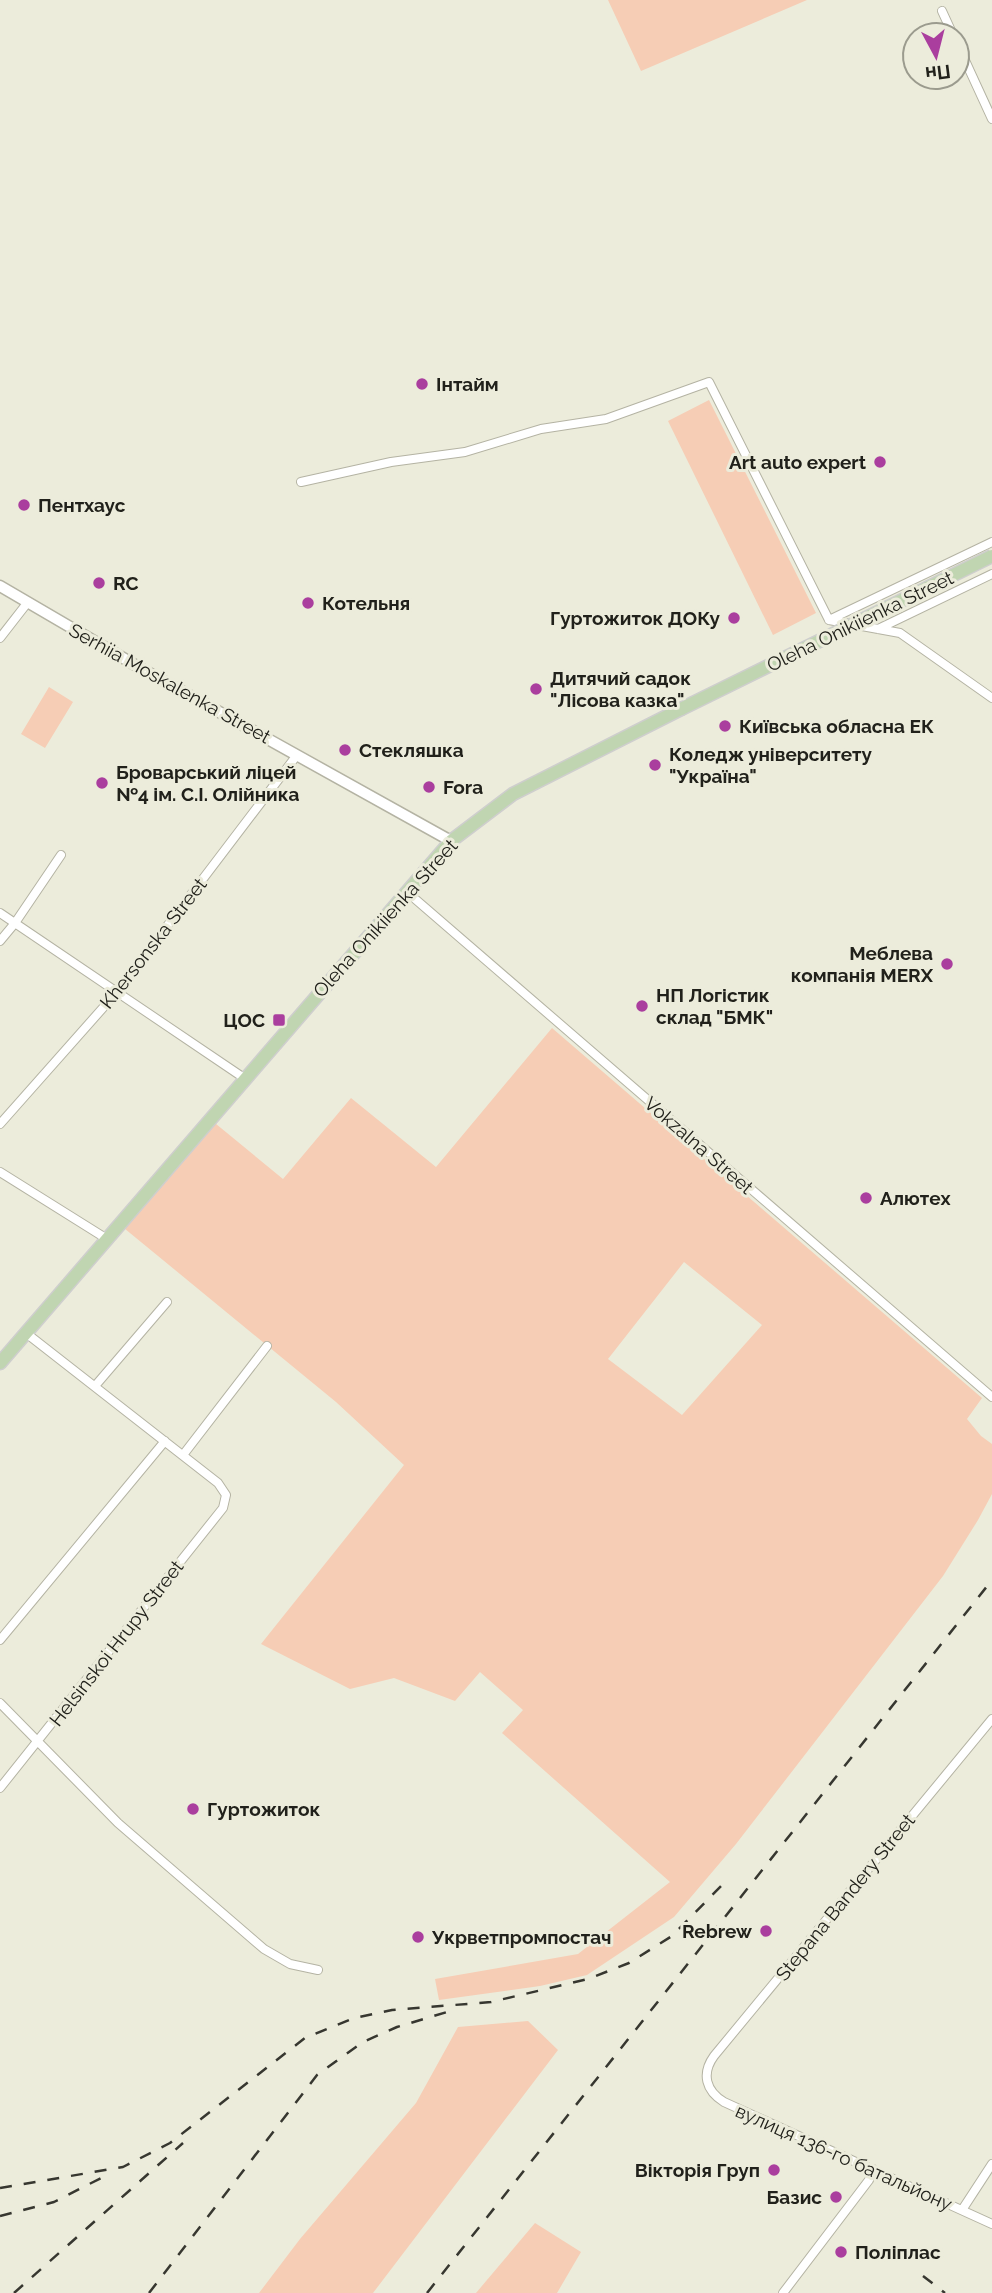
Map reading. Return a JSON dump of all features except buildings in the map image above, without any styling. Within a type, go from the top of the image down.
[{"type":"main road","name":"Oleha Onikiienka Street","points":[[0,1363],[451,841],[513,794],[992,556]]},
{"type":"main road","name":"Serhiia Moskalenka Street","points":[[0,586],[151,674],[451,841]]},
{"type":"street","points":[[942,11],[947,21]]},
{"type":"street","points":[[971,73],[992,119]]},
{"type":"street","points":[[302,482],[391,462],[465,452],[541,429],[606,419],[709,382],[829,620]]},
{"type":"street","points":[[829,620],[992,542]]},
{"type":"street","points":[[878,629],[992,574]]},
{"type":"street","points":[[0,638],[28,602]]},
{"type":"street","points":[[829,620],[900,633],[992,698]]},
{"type":"street","name":"Khersonska Street","points":[[0,1124],[117,992],[297,755]]},
{"type":"street","points":[[0,941],[61,855]]},
{"type":"street","name":"Vokzalna Street","points":[[407,892],[992,1397]]},
{"type":"street","points":[[0,913],[244,1078]]},
{"type":"street","points":[[0,1172],[107,1239]]},
{"type":"street","points":[[95,1386],[167,1302]]},
{"type":"street","points":[[26,1333],[183,1455],[267,1346]]},
{"type":"street","points":[[0,1640],[164,1441]]},
{"type":"street","name":"Helsinskoi Hrupy Street","points":[[0,1788],[223,1507],[226,1494],[218,1483],[183,1455]]},
{"type":"street","points":[[0,1703],[118,1823],[264,1949],[290,1965],[318,1970]]},
{"type":"street","name":"Stepana Bandery Street","points":[[706,2079],[707,2067],[714,2056],[992,1719]]},
{"type":"street","name":"вулиця 136-го батальйону","points":[[706,2079],[712,2092],[724,2102],[992,2224]]},
{"type":"street","points":[[962,2210],[992,2164]]},
{"type":"street","points":[[783,2293],[869,2180],[873,2169]]},
{"type":"shaded area","points":[[608,0],[807,0],[641,71]]},
{"type":"shaded area","points":[[709,400],[816,613],[773,635],[668,421]]},
{"type":"shaded area","points":[[49,687],[73,702],[45,748],[21,734]]},
{"type":"shaded area","points":[[552,1028],[982,1398],[967,1419],[981,1436],[992,1444],[992,1494],[943,1576],[736,1844],[674,1917],[587,1975],[540,1986],[439,2000],[435,1979],[578,1954],[670,1882],[502,1733],[523,1710],[480,1672],[455,1701],[394,1678],[350,1689],[261,1644],[404,1465],[336,1402],[119,1224],[210,1119],[283,1179],[351,1098],[436,1167]],"holes":[[[684,1262],[762,1325],[682,1415],[608,1359]]]},
{"type":"shaded area","points":[[528,2021],[558,2050],[373,2293],[259,2293],[300,2239],[416,2103],[458,2027]]},
{"type":"shaded area","points":[[535,2223],[581,2252],[557,2293],[476,2293]]},
{"type":"railway","points":[[427,2293],[992,1580]]},
{"type":"railway","points":[[0,2188],[123,2167],[170,2143],[305,2038],[354,2018],[392,2010],[491,2002],[588,1979],[629,1963],[672,1936],[728,1879]]},
{"type":"railway","points":[[149,2293],[317,2075],[363,2042],[397,2027],[447,2012]]},
{"type":"railway","points":[[14,2293],[183,2143]]},
{"type":"railway","points":[[0,2216],[54,2202],[107,2175]]},
{"type":"railway","points":[[923,2276],[945,2293]]},
{"type":"place","name":"Інтайм","points":[[422,384]]},
{"type":"place","name":"Art auto expert","points":[[880,462]]},
{"type":"place","name":"Пентхаус","points":[[24,505]]},
{"type":"place","name":"RC","points":[[99,583]]},
{"type":"place","name":"Котельня","points":[[308,603]]},
{"type":"place","name":"Гуртожиток ДОКу","points":[[734,618]]},
{"type":"place","name":"Дитячий садок \"Лісова казка\"","points":[[536,689]]},
{"type":"place","name":"Київська обласна ЕК","points":[[725,726]]},
{"type":"place","name":"Стекляшка","points":[[345,750]]},
{"type":"place","name":"Коледж університету \"Україна\"","points":[[655,765]]},
{"type":"place","name":"Броварський ліцей №4 ім. С.І. Олійника","points":[[102,783]]},
{"type":"place","name":"Fora","points":[[429,787]]},
{"type":"place","name":"Меблева компанія MERX","points":[[947,964]]},
{"type":"place","name":"НП Логістик склад \"БМК\"","points":[[642,1006]]},
{"type":"place","name":"ЦОС","points":[[279,1020]]},
{"type":"place","name":"Алютех","points":[[866,1198]]},
{"type":"place","name":"Гуртожиток","points":[[193,1809]]},
{"type":"place","name":"Rebrew","points":[[766,1931]]},
{"type":"place","name":"Укрветпромпостач","points":[[418,1937]]},
{"type":"place","name":"Вікторія Груп","points":[[774,2170]]},
{"type":"place","name":"Базис","points":[[836,2197]]},
{"type":"place","name":"Поліплас","points":[[841,2252]]}]
